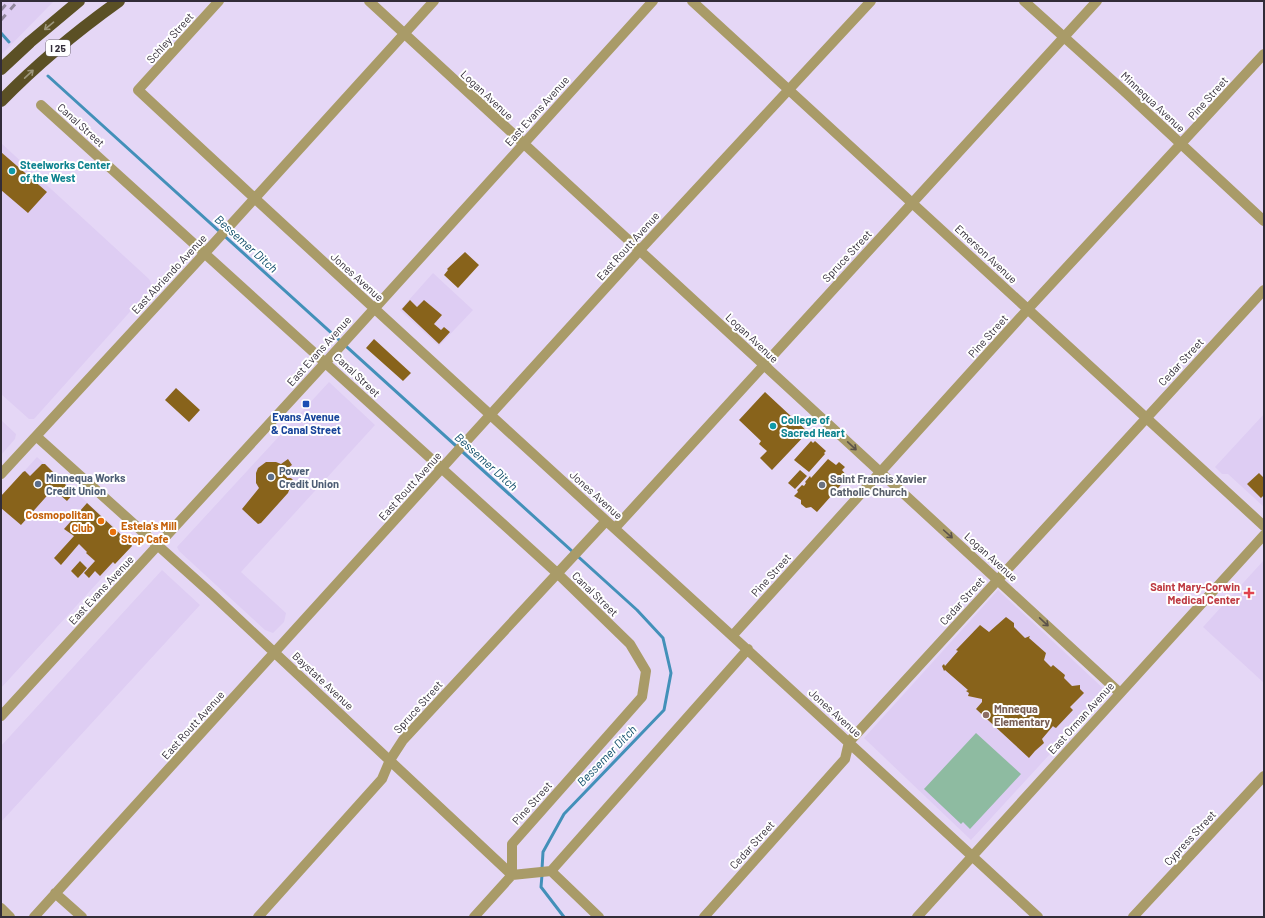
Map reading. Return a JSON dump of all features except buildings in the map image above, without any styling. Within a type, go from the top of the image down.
[{"type":"highway","name":"I 25","points":[[1,69],[30,42],[79,1]]},
{"type":"highway","name":"I 25","points":[[1,101],[51,54],[119,1]]},
{"type":"street","name":"Schley Street","points":[[138,90],[220,1]]},
{"type":"street","name":"Logan Avenue","points":[[368,1],[522,144],[640,250],[763,365],[998,579],[1120,693]]},
{"type":"street","name":"East Abriendo Avenue","points":[[1,474],[434,1]]},
{"type":"street","name":"East Evans Avenue","points":[[1,716],[326,362],[653,1]]},
{"type":"street","name":"Emerson Avenue","points":[[692,1],[1264,526]]},
{"type":"street","name":"East Routt Avenue","points":[[34,917],[492,415],[640,250],[871,1]]},
{"type":"street","name":"Minnequa Avenue","points":[[1024,1],[1264,221]]},
{"type":"street","name":"Spruce Street","points":[[615,528],[1097,1]]},
{"type":"street","name":"Pine Street","points":[[733,635],[1028,309],[1182,145],[1264,54]]},
{"type":"street","name":"Jones Avenue","points":[[138,90],[374,309],[733,635],[1038,917]]},
{"type":"street","name":"Canal Street","points":[[41,105],[557,573],[630,644],[646,671]]},
{"type":"street","name":"Cedar Street","points":[[704,917],[846,759],[849,742],[1264,290]]},
{"type":"street","name":"Baystate Avenue","points":[[36,436],[275,653],[512,875]]},
{"type":"street","name":"Spruce Street","points":[[258,917],[382,779],[390,760],[403,740],[606,521]]},
{"type":"street","name":"East Orman Avenue","points":[[917,917],[1264,535]]},
{"type":"street","points":[[474,917],[512,875],[551,871],[748,649]]},
{"type":"street","name":"Pine Street","points":[[512,875],[512,844],[642,697],[646,671]]},
{"type":"street","name":"Cypress Street","points":[[1133,917],[1264,776]]},
{"type":"street","points":[[551,871],[599,917]]},
{"type":"street","points":[[55,893],[82,917]]},
{"type":"street","points":[[1,908],[10,917]]},
{"type":"shaded area","points":[[1,1],[54,1],[1,55]]},
{"type":"shaded area","points":[[1,143],[149,279],[153,286],[34,419],[29,419],[1,394]]},
{"type":"shaded area","points":[[433,273],[473,310],[439,346],[400,310]]},
{"type":"shaded area","points":[[329,382],[375,425],[241,572],[286,613],[284,622],[273,633],[265,630],[179,551],[177,547]]},
{"type":"shaded area","points":[[1264,414],[1264,507],[1228,474],[1222,474],[1215,467]]},
{"type":"shaded area","points":[[1,420],[16,434],[15,439],[1,455]]},
{"type":"shaded area","points":[[37,457],[133,544],[1,688],[1,497]]},
{"type":"shaded area","name":"Saint Mary-Corwin Medical Center","points":[[1264,560],[1264,683],[1203,627]]},
{"type":"shaded area","points":[[162,570],[200,605],[1,822],[1,746]]},
{"type":"shaded area","name":"Mnnequa Elementary","points":[[998,590],[1107,692],[971,840],[864,738]]},
{"type":"green space","points":[[976,733],[1021,774],[970,829],[963,822],[961,824],[924,789]]},
{"type":"waterway","name":"Bessemer Ditch","points":[[1,33],[9,42]]},
{"type":"waterway","name":"Bessemer Ditch","points":[[48,76],[637,610],[663,638],[671,673],[664,710],[564,814],[543,852],[542,869]]},
{"type":"waterway","name":"Bessemer Ditch","points":[[542,875],[541,887],[564,917]]},
{"type":"railway","points":[[1,10],[9,1]]},
{"type":"railway","points":[[1,20],[18,1]]},
{"type":"place","name":"Steelworks Center of the West","points":[[12,171]]},
{"type":"place","name":"Evans Avenue & Canal Street","points":[[306,404]]},
{"type":"place","name":"College of Sacred Heart","points":[[773,426]]},
{"type":"place","name":"Power Credit Union","points":[[271,477]]},
{"type":"place","name":"Minnequa Works Credit Union","points":[[38,484]]},
{"type":"place","name":"Saint Francis Xavier Catholic Church","points":[[822,485]]},
{"type":"place","name":"Cosmopolitan Club","points":[[101,521]]},
{"type":"place","name":"Estela's Mill Stop Cafe","points":[[113,532]]},
{"type":"place","name":"Saint Mary-Corwin Medical Center","points":[[1249,593]]},
{"type":"place","name":"Mnnequa Elementary","points":[[986,715]]}]
